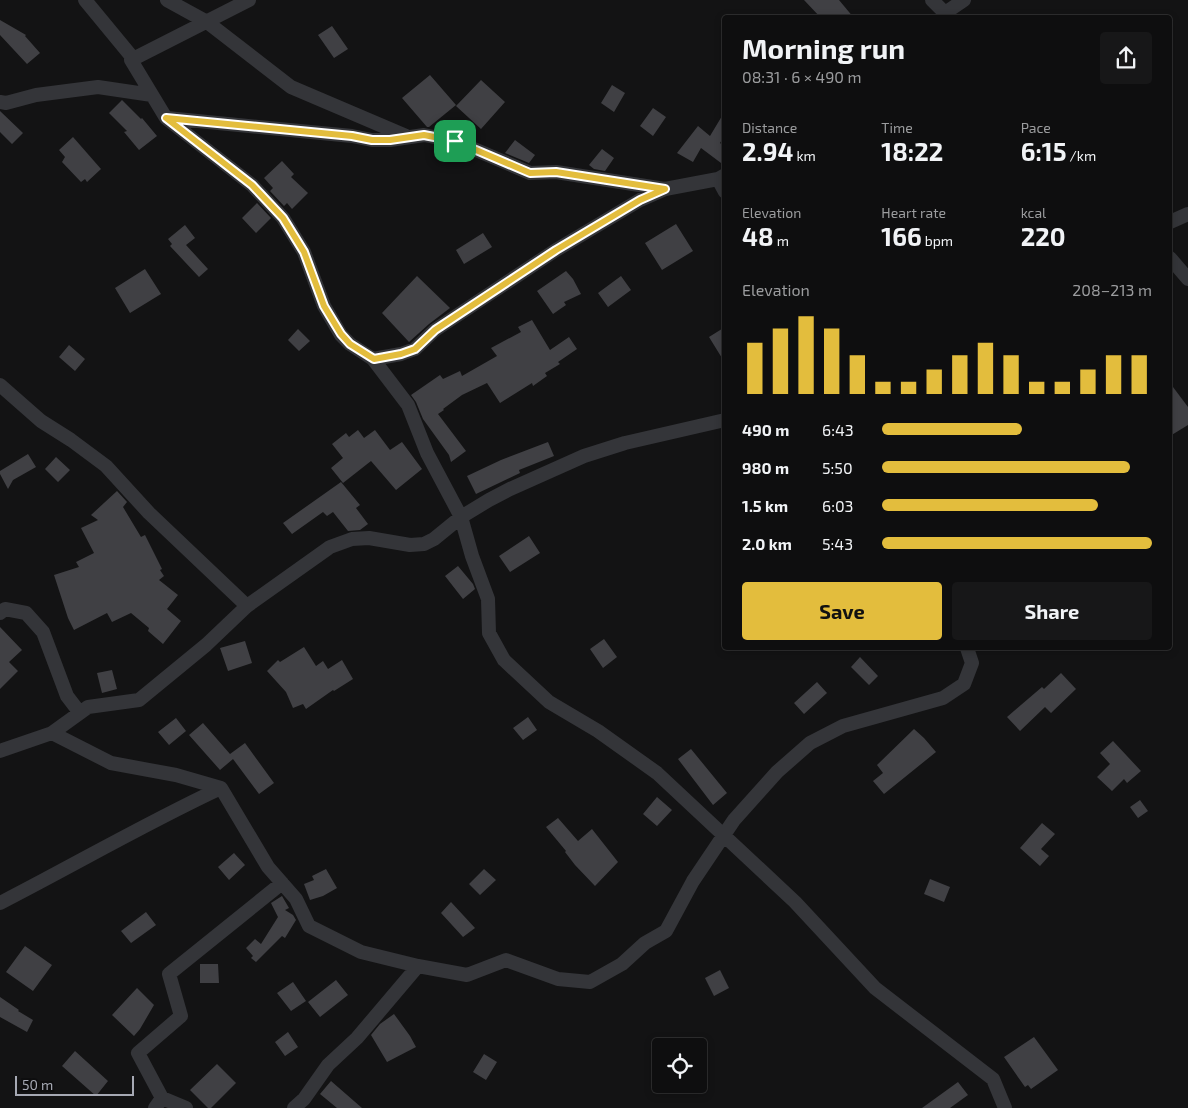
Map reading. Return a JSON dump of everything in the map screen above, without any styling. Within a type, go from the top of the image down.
[{"type":"street","points":[[85,0],[132,56],[130,60],[166,118],[252,185],[283,218],[304,252],[324,306],[341,334],[350,344],[374,359],[408,405],[427,453],[461,517],[472,556],[488,599],[489,633],[504,660],[549,702],[598,731],[657,773],[795,902],[875,988],[993,1079],[1005,1108]]},
{"type":"street","points":[[168,0],[207,22],[291,87],[406,136]]},
{"type":"street","points":[[130,60],[249,0]]},
{"type":"street","points":[[932,0],[944,15]]},
{"type":"street","points":[[946,15],[964,0]]},
{"type":"street","points":[[0,102],[98,87],[152,95]]},
{"type":"street","points":[[166,118],[352,136],[372,140],[390,140],[406,136],[424,135],[455,141],[530,173],[556,172],[665,189]]},
{"type":"street","points":[[374,359],[401,354],[415,349],[435,330],[556,250],[640,200],[665,189],[722,177]]},
{"type":"street","points":[[1172,221],[1188,214]]},
{"type":"street","points":[[1172,260],[1188,279]]},
{"type":"street","points":[[0,385],[40,420],[106,466],[149,513],[247,606]]},
{"type":"street","points":[[0,751],[52,733],[88,707],[139,700],[206,645],[247,606],[330,547],[352,539],[369,538],[410,545],[424,544],[434,539],[461,517],[510,489],[584,456],[625,443],[722,421]]},
{"type":"street","points":[[0,613],[5,609],[26,613],[43,632],[67,696],[80,713]]},
{"type":"street","points":[[52,733],[111,763],[176,775],[221,788],[268,867],[296,899],[309,926],[361,952],[418,966],[467,975],[506,960],[558,979],[590,982],[622,964],[645,943],[666,931],[694,881],[724,834],[777,772],[810,743],[844,726],[943,698],[964,684],[972,663],[967,650]]},
{"type":"street","points":[[0,903],[165,814],[221,788]]},
{"type":"street","points":[[186,1108],[158,1103],[138,1052],[181,1016],[170,974],[282,883]]},
{"type":"street","points":[[294,1108],[304,1100],[328,1065],[357,1038],[418,966]]},
{"type":"building","points":[[804,0],[839,0],[852,15],[818,15]]},
{"type":"building","points":[[0,20],[26,35],[40,53],[27,64],[0,35]]},
{"type":"building","points":[[332,26],[348,49],[334,58],[318,35]]},
{"type":"building","points":[[430,75],[456,105],[427,127],[402,98]]},
{"type":"building","points":[[481,80],[505,102],[481,129],[456,106]]},
{"type":"building","points":[[612,85],[625,93],[614,112],[601,103]]},
{"type":"building","points":[[122,100],[142,118],[157,136],[139,150],[124,132],[127,131],[109,113]]},
{"type":"building","points":[[653,108],[666,117],[653,136],[640,126]]},
{"type":"building","points":[[0,111],[23,133],[12,144],[0,132]]},
{"type":"building","points":[[722,116],[722,140],[720,143],[722,145],[722,164],[701,148],[693,162],[677,153],[698,126],[710,136]]},
{"type":"building","points":[[73,137],[101,169],[87,182],[85,179],[81,182],[62,162],[65,157],[59,150]]},
{"type":"building","points":[[515,140],[535,155],[529,163],[505,153]]},
{"type":"building","points":[[602,149],[614,158],[605,171],[594,169],[589,165]]},
{"type":"building","points":[[282,161],[294,174],[291,177],[308,193],[292,209],[287,203],[284,206],[270,191],[273,188],[264,178]]},
{"type":"building","points":[[257,203],[271,218],[256,233],[242,218]]},
{"type":"building","points":[[676,224],[693,251],[662,270],[645,243]]},
{"type":"building","points":[[185,225],[195,238],[186,245],[208,269],[199,277],[170,246],[172,244],[168,239]]},
{"type":"building","points":[[483,233],[492,247],[464,264],[456,250]]},
{"type":"building","points":[[145,269],[161,294],[130,313],[115,288]]},
{"type":"building","points":[[566,271],[581,294],[564,302],[566,305],[553,314],[537,291]]},
{"type":"building","points":[[417,276],[450,308],[409,342],[382,313]]},
{"type":"building","points":[[621,276],[631,290],[608,307],[598,293]]},
{"type":"building","points":[[532,320],[550,350],[569,337],[577,349],[558,362],[560,364],[545,373],[547,376],[533,386],[532,383],[500,403],[487,383],[462,395],[443,409],[438,414],[466,451],[451,462],[449,455],[423,419],[411,395],[440,375],[443,379],[460,371],[462,376],[497,356],[491,348],[521,332],[518,327]]},
{"type":"building","points":[[298,329],[310,341],[299,351],[288,340]]},
{"type":"building","points":[[722,329],[722,358],[709,337]]},
{"type":"building","points":[[69,345],[85,359],[75,371],[59,357]]},
{"type":"building","points":[[1172,386],[1188,407],[1188,425],[1172,435]]},
{"type":"building","points":[[358,430],[364,438],[375,430],[390,450],[402,442],[422,469],[396,490],[371,461],[343,483],[331,468],[343,458],[332,444],[346,433],[349,437]]},
{"type":"building","points":[[548,442],[554,456],[519,470],[520,473],[476,494],[467,476],[501,460]]},
{"type":"building","points":[[28,454],[36,467],[13,480],[8,489],[0,471]]},
{"type":"building","points":[[56,457],[70,470],[58,482],[45,469]]},
{"type":"building","points":[[341,482],[360,505],[356,508],[368,524],[360,530],[348,531],[333,512],[327,516],[323,512],[292,534],[283,523]]},
{"type":"building","points":[[117,491],[127,502],[123,507],[141,537],[145,535],[162,569],[160,570],[164,576],[159,580],[178,595],[167,609],[181,621],[163,644],[148,631],[149,628],[131,613],[112,622],[107,613],[74,630],[68,618],[54,575],[79,567],[76,562],[94,553],[81,528],[98,520],[91,515]]},
{"type":"building","points":[[529,536],[540,553],[510,572],[499,556]]},
{"type":"building","points":[[458,566],[475,589],[463,599],[445,576]]},
{"type":"building","points":[[0,627],[22,650],[9,662],[18,671],[0,689]]},
{"type":"building","points":[[604,639],[617,657],[603,668],[590,649]]},
{"type":"building","points":[[245,641],[252,663],[228,671],[220,648]]},
{"type":"building","points":[[304,647],[316,666],[323,661],[328,669],[342,660],[353,679],[306,709],[303,704],[293,708],[286,692],[267,671],[278,660],[280,662]]},
{"type":"building","points":[[860,657],[878,676],[869,685],[851,667]]},
{"type":"building","points":[[112,670],[117,689],[102,693],[97,673]]},
{"type":"building","points":[[1061,673],[1076,689],[1051,713],[1045,707],[1020,731],[1007,717],[1042,687],[1044,689]]},
{"type":"building","points":[[817,682],[827,693],[804,714],[794,703]]},
{"type":"building","points":[[528,717],[537,730],[523,740],[513,728]]},
{"type":"building","points":[[176,718],[186,731],[169,745],[158,732]]},
{"type":"building","points":[[203,723],[230,754],[245,743],[274,783],[259,794],[233,759],[220,770],[189,735]]},
{"type":"building","points":[[914,729],[936,752],[884,794],[873,781],[883,773],[877,765]]},
{"type":"building","points":[[1113,741],[1141,771],[1127,783],[1124,779],[1112,791],[1097,777],[1110,764],[1100,753]]},
{"type":"building","points":[[691,749],[727,793],[713,805],[678,759]]},
{"type":"building","points":[[657,797],[672,810],[657,826],[643,814]]},
{"type":"building","points":[[1140,800],[1148,811],[1138,818],[1130,807]]},
{"type":"building","points":[[558,818],[578,841],[592,829],[618,862],[595,886],[575,865],[546,827]]},
{"type":"building","points":[[1042,823],[1055,834],[1041,849],[1049,856],[1040,866],[1020,848]]},
{"type":"building","points":[[234,853],[245,865],[229,880],[218,867]]},
{"type":"building","points":[[326,869],[337,888],[323,896],[310,900],[304,884],[314,880],[312,876]]},
{"type":"building","points":[[484,869],[496,880],[480,895],[469,884]]},
{"type":"building","points":[[930,879],[950,887],[944,902],[924,894]]},
{"type":"building","points":[[282,896],[289,908],[285,910],[293,915],[296,920],[285,938],[282,936],[256,962],[251,958],[253,956],[246,948],[255,939],[261,944],[278,917],[271,903]]},
{"type":"building","points":[[451,902],[475,928],[463,937],[441,913]]},
{"type":"building","points":[[146,912],[156,925],[131,943],[121,931]]},
{"type":"building","points":[[25,946],[52,965],[33,991],[6,972]]},
{"type":"building","points":[[200,964],[218,964],[219,983],[200,983]]},
{"type":"building","points":[[720,970],[729,988],[714,996],[705,978]]},
{"type":"building","points":[[336,980],[348,995],[320,1017],[308,1002]]},
{"type":"building","points":[[293,982],[306,1001],[291,1011],[277,993]]},
{"type":"building","points":[[137,988],[154,1005],[134,1036],[112,1015]]},
{"type":"building","points":[[0,997],[33,1020],[27,1032],[0,1017]]},
{"type":"building","points":[[394,1014],[416,1047],[387,1062],[371,1035],[380,1024]]},
{"type":"building","points":[[288,1032],[298,1047],[285,1056],[275,1042]]},
{"type":"building","points":[[1034,1037],[1058,1070],[1031,1089],[1028,1085],[1025,1087],[1004,1057]]},
{"type":"building","points":[[75,1051],[108,1081],[96,1096],[62,1066]]},
{"type":"building","points":[[484,1054],[497,1062],[486,1080],[473,1072]]},
{"type":"building","points":[[217,1064],[236,1083],[211,1108],[208,1108],[190,1090]]},
{"type":"building","points":[[331,1081],[362,1108],[337,1108],[320,1094]]},
{"type":"building","points":[[958,1082],[968,1095],[950,1108],[922,1108]]},
{"type":"route","points":[[166,118],[352,136],[372,140],[390,140],[406,136],[424,135],[455,141],[530,173],[556,172],[665,189],[640,200],[556,250],[435,330],[415,349],[401,354],[374,359],[350,344],[341,334],[324,306],[304,252],[283,218],[252,185],[166,118]]}]
